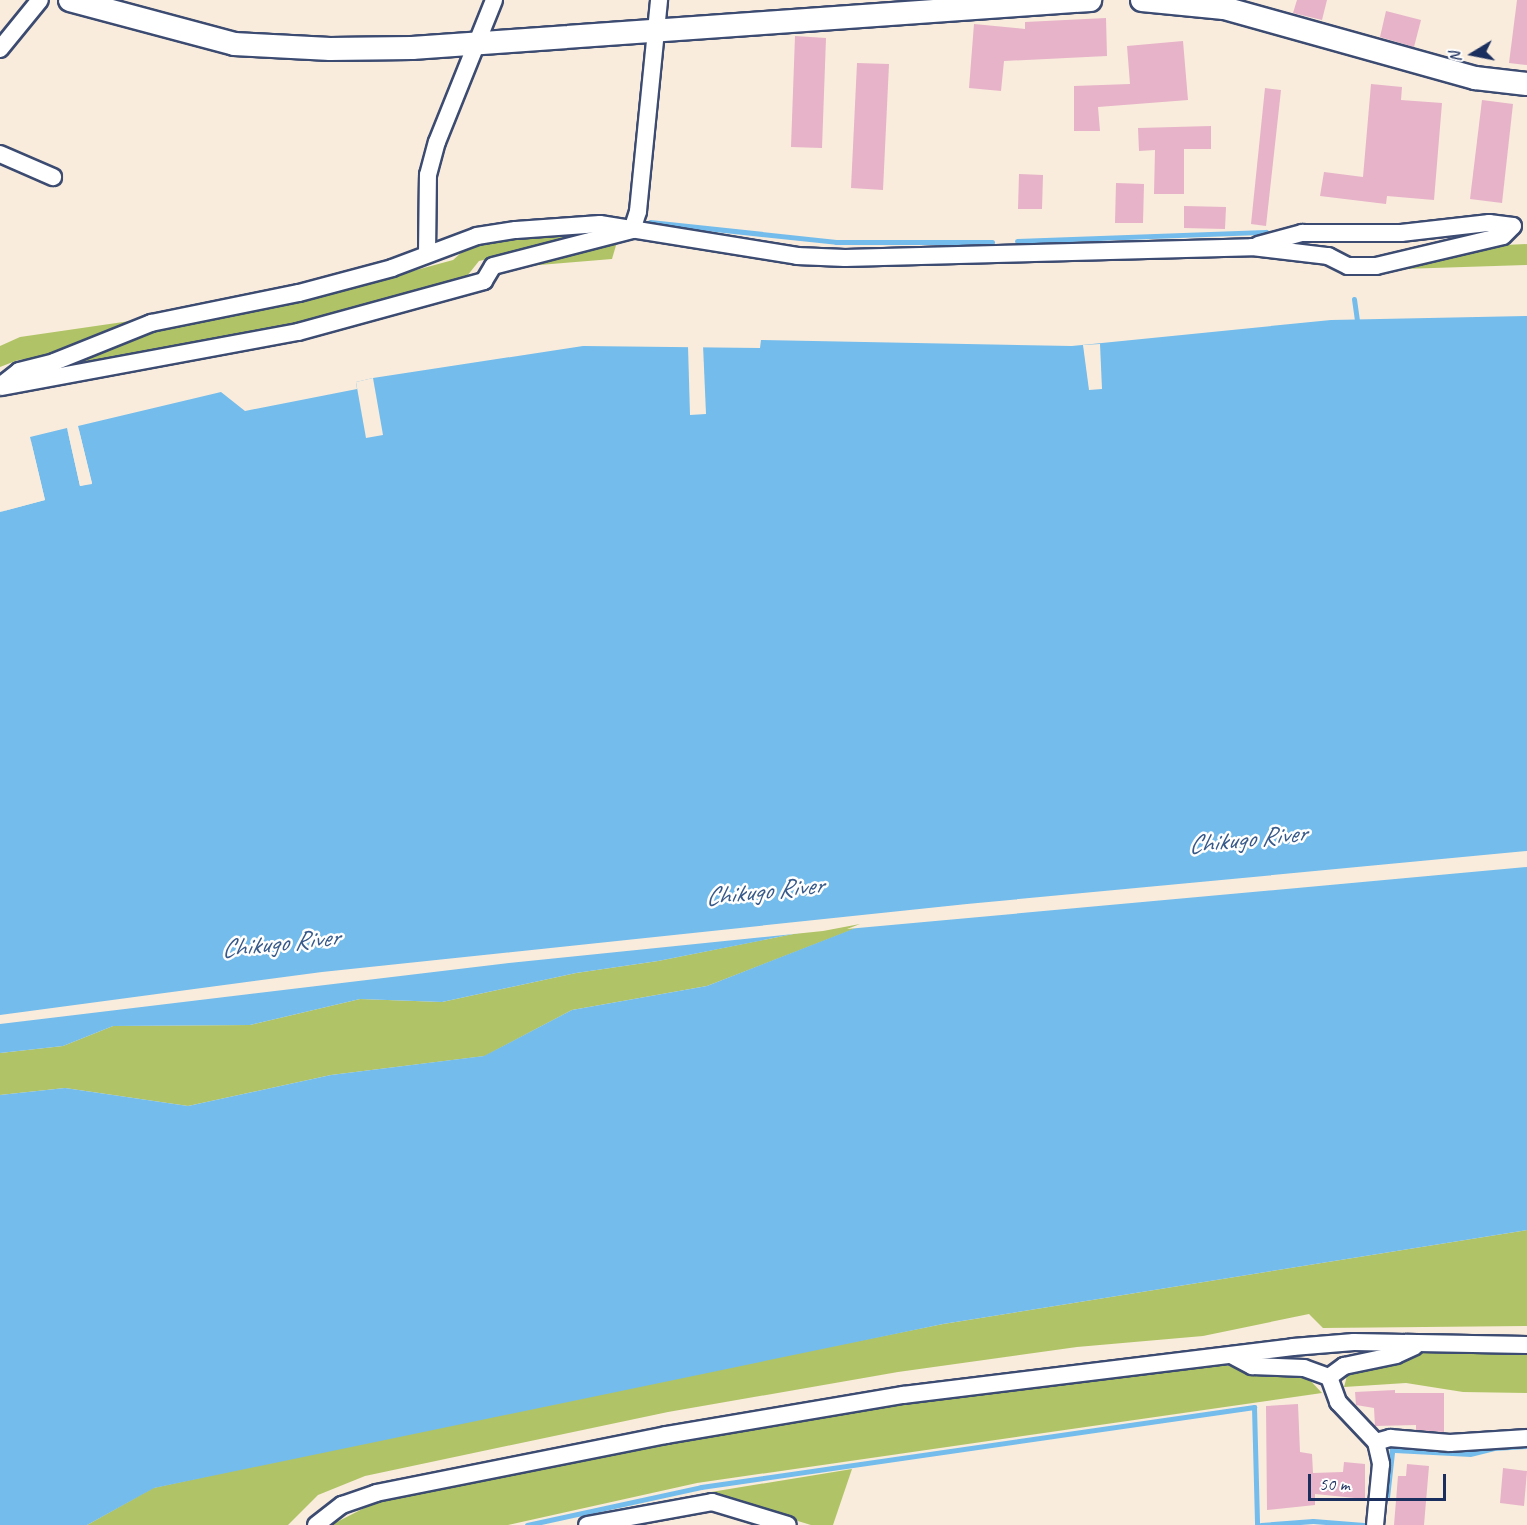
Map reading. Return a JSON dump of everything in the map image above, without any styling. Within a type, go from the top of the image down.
[{"type":"main road","points":[[70,0],[234,44],[330,49],[477,43],[1090,0]]},
{"type":"main road","points":[[1142,0],[1222,4],[1476,78],[1527,84]]},
{"type":"street","points":[[0,49],[40,0]]},
{"type":"street","points":[[427,254],[428,175],[442,124],[494,0]]},
{"type":"street","points":[[632,230],[638,211],[659,0]]},
{"type":"street","points":[[0,153],[53,177]]},
{"type":"street","points":[[0,386],[20,370],[54,362],[151,323],[299,293],[392,268],[477,236],[516,230],[600,224],[797,256],[845,258],[1252,247],[1328,256],[1348,266],[1376,266],[1503,236],[1513,226],[1489,223],[1401,233],[1302,233],[1252,247]]},
{"type":"street","points":[[0,386],[298,332],[484,280],[493,266],[632,230]]},
{"type":"street","points":[[316,1525],[342,1505],[376,1493],[666,1435],[903,1395],[1231,1354],[1354,1342],[1418,1345],[1527,1345]]},
{"type":"street","points":[[1329,1377],[1344,1366],[1396,1355],[1418,1345]]},
{"type":"street","points":[[1231,1354],[1252,1366],[1304,1368],[1329,1377]]},
{"type":"street","points":[[1329,1377],[1338,1402],[1376,1442],[1381,1464],[1375,1525]]},
{"type":"street","points":[[1376,1442],[1390,1438],[1450,1443],[1527,1438]]},
{"type":"street","points":[[587,1525],[712,1502],[788,1525]]},
{"type":"green space","points":[[600,232],[479,261],[463,281],[300,327],[59,368],[166,327],[288,305],[453,260],[471,244],[536,234]]},
{"type":"green space","points":[[617,242],[612,259],[515,267]]},
{"type":"green space","points":[[1527,244],[1527,265],[1402,269],[1504,245]]},
{"type":"green space","points":[[137,320],[56,356],[18,360],[0,367],[0,346],[20,337]]},
{"type":"green space","points":[[893,914],[707,986],[572,1010],[485,1056],[331,1075],[188,1106],[65,1088],[0,1095],[0,1053],[63,1046],[113,1026],[250,1025],[360,999],[442,1002],[576,973],[658,961]]},
{"type":"green space","points":[[1527,1230],[1527,1326],[1323,1328],[1309,1314],[1203,1336],[1077,1347],[898,1372],[668,1412],[365,1476],[318,1495],[288,1525],[87,1525],[153,1488],[544,1404],[943,1324]]},
{"type":"green space","points":[[1420,1350],[1527,1351],[1527,1393],[1463,1392],[1406,1383],[1344,1387],[1348,1372]]},
{"type":"green space","points":[[1217,1363],[1260,1374],[1306,1376],[1322,1393],[697,1483],[508,1525],[331,1525],[374,1503],[673,1441],[909,1402]]},
{"type":"green space","points":[[852,1469],[833,1525],[811,1525],[705,1493]]},
{"type":"water","name":"Chikugo River","points":[[1527,316],[1527,1230],[943,1324],[154,1488],[87,1525],[0,1525],[0,1095],[65,1088],[188,1106],[331,1075],[484,1056],[572,1010],[707,986],[889,915],[658,961],[576,973],[442,1002],[360,999],[250,1025],[113,1026],[63,1046],[0,1053],[0,512],[45,500],[30,437],[67,428],[80,486],[92,483],[78,426],[221,392],[245,411],[357,389],[356,382],[373,378],[583,346],[760,348],[761,340],[1072,346],[1331,320]]},
{"type":"water","points":[[1527,1443],[1527,1449],[1495,1451],[1471,1457],[1395,1453],[1390,1498],[1386,1497],[1390,1447],[1464,1451]]},
{"type":"pier","points":[[1100,344],[1102,389],[1089,390],[1083,345]]},
{"type":"pier","points":[[703,345],[706,414],[690,415],[688,346]]},
{"type":"pier","points":[[373,378],[383,435],[366,438],[356,382]]},
{"type":"pier","points":[[78,426],[92,484],[80,486],[67,428],[82,483],[88,481]]},
{"type":"pier","points":[[30,437],[45,500],[0,512],[42,498]]},
{"type":"pier","points":[[1527,851],[1527,867],[847,929],[860,924],[823,931],[509,963],[0,1024],[0,1015],[322,972],[967,904]]},
{"type":"building","points":[[1297,0],[1327,0],[1322,20],[1293,13]]},
{"type":"building","points":[[1517,0],[1527,0],[1527,65],[1509,63]]},
{"type":"building","points":[[1386,11],[1421,20],[1414,47],[1380,37]]},
{"type":"building","points":[[1106,18],[1107,56],[1004,61],[1001,91],[969,88],[974,24],[1025,29],[1025,22]]},
{"type":"building","points":[[795,36],[826,38],[822,148],[791,147]]},
{"type":"building","points":[[1183,41],[1188,100],[1098,107],[1100,131],[1074,131],[1074,86],[1130,84],[1127,46]]},
{"type":"building","points":[[857,63],[889,64],[883,190],[851,188]]},
{"type":"building","points":[[1371,84],[1402,87],[1401,100],[1442,103],[1434,200],[1387,196],[1386,204],[1320,196],[1324,172],[1363,177]]},
{"type":"building","points":[[1265,88],[1281,90],[1266,226],[1251,224]]},
{"type":"building","points":[[1482,100],[1513,104],[1502,203],[1470,199]]},
{"type":"building","points":[[1211,126],[1211,149],[1184,149],[1184,194],[1154,194],[1155,150],[1139,151],[1138,128]]},
{"type":"building","points":[[1019,174],[1043,175],[1042,209],[1018,209]]},
{"type":"building","points":[[1116,183],[1144,184],[1143,223],[1115,223]]},
{"type":"building","points":[[1184,206],[1226,207],[1225,229],[1184,228]]},
{"type":"building","points":[[1395,1390],[1395,1393],[1444,1393],[1444,1432],[1416,1430],[1416,1425],[1375,1426],[1374,1408],[1356,1405],[1355,1392]]},
{"type":"building","points":[[1298,1404],[1300,1452],[1312,1454],[1313,1473],[1343,1472],[1344,1462],[1365,1464],[1365,1499],[1315,1494],[1315,1505],[1267,1510],[1266,1406]]},
{"type":"building","points":[[1407,1464],[1429,1466],[1424,1525],[1394,1525],[1398,1476],[1406,1476]]},
{"type":"building","points":[[1503,1468],[1527,1471],[1524,1506],[1500,1503]]},
{"type":"waterway","points":[[650,222],[836,242],[992,242]]},
{"type":"waterway","points":[[1017,241],[1266,232]]},
{"type":"waterway","points":[[1354,299],[1358,327]]},
{"type":"waterway","points":[[527,1525],[701,1487],[1254,1407],[1257,1525]]},
{"type":"waterway","points":[[1261,1525],[1313,1521],[1364,1525]]}]
